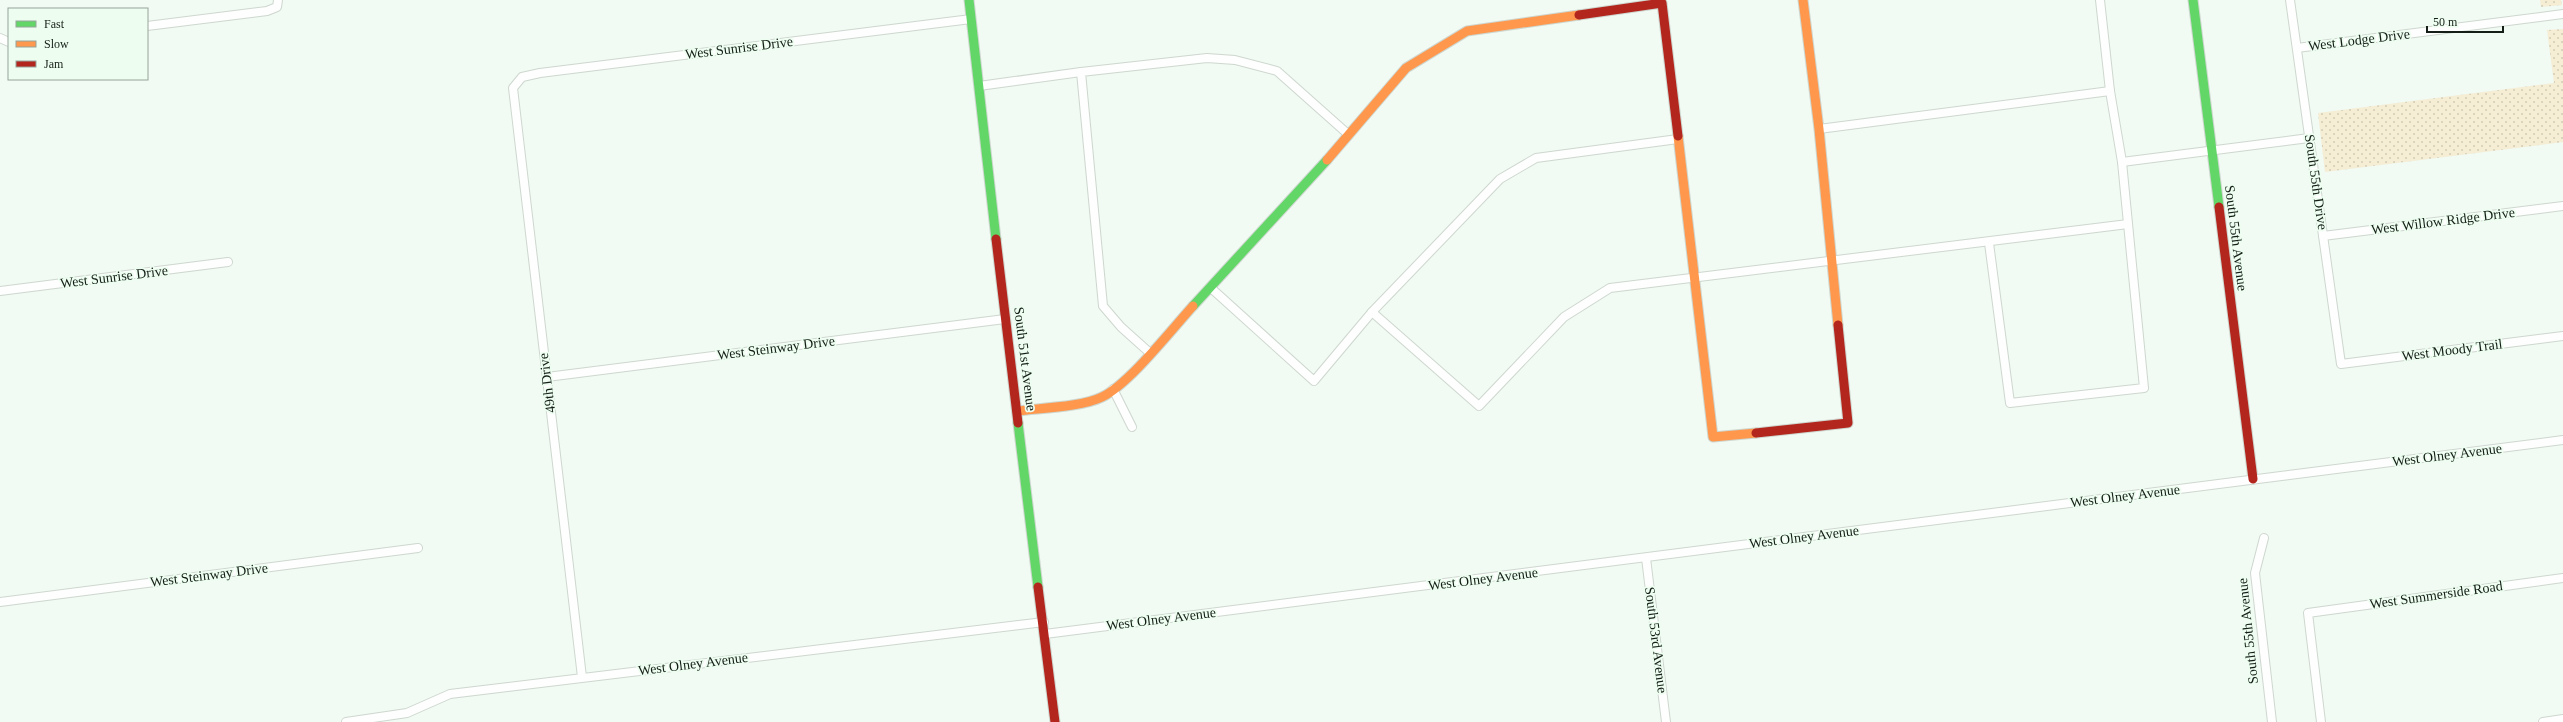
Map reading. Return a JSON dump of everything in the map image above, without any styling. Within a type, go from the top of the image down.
[{"type":"street","name":"South 51st Avenue","points":[[969,0],[1005,319],[1044,622],[1055,722]]},
{"type":"street","points":[[1017,411],[1087,401],[1102,397],[1130,376],[1349,135],[1406,68],[1467,31],[1662,3],[1713,437],[1848,423],[1833,260],[1803,0]]},
{"type":"street","points":[[1989,243],[2010,403],[2144,388],[2122,162],[2110,91],[2100,0]]},
{"type":"street","name":"South 55th Avenue","points":[[2193,0],[2210,150],[2252,479]]},
{"type":"street","name":"South 55th Drive","points":[[2290,0],[2341,364]]},
{"type":"street","points":[[148,26],[267,11],[277,4]]},
{"type":"street","name":"West Lodge Drive","points":[[2297,48],[2563,14]]},
{"type":"street","name":"West Sunrise Drive","points":[[513,88],[522,77],[540,73],[971,19]]},
{"type":"street","points":[[979,86],[1081,72],[1207,58],[1234,60],[1277,71],[1349,135]]},
{"type":"street","points":[[1081,72],[1102,306],[1121,327],[1150,353]]},
{"type":"street","name":"49th Drive","points":[[513,88],[582,677]]},
{"type":"street","points":[[1819,129],[2110,91]]},
{"type":"street","points":[[2122,162],[2310,138]]},
{"type":"street","points":[[1211,288],[1314,381],[1372,312],[1500,179],[1536,158],[1678,139]]},
{"type":"street","name":"West Willow Ridge Drive","points":[[2323,236],[2563,206]]},
{"type":"street","points":[[1372,312],[1479,406],[1564,317],[1610,288],[1833,260],[1989,243],[2128,224]]},
{"type":"street","name":"West Sunrise Drive","points":[[0,291],[228,262]]},
{"type":"street","name":"West Steinway Drive","points":[[547,376],[1005,319]]},
{"type":"street","name":"West Moody Trail","points":[[2341,364],[2563,336]]},
{"type":"street","points":[[1113,389],[1132,427]]},
{"type":"street","name":"West Olney Avenue","points":[[1045,634],[2563,440]]},
{"type":"street","name":"South 55th Avenue","points":[[2264,538],[2255,573],[2272,722]]},
{"type":"street","name":"West Steinway Drive","points":[[0,602],[418,548]]},
{"type":"street","name":"South 53rd Avenue","points":[[1646,558],[1666,722]]},
{"type":"street","name":"West Summerside Road","points":[[2322,722],[2308,613],[2563,578]]},
{"type":"street","name":"West Olney Avenue","points":[[346,722],[407,713],[450,694],[1044,622]]},
{"type":"street","points":[[2543,722],[2563,719]]},
{"type":"shaded area","points":[[2540,0],[2561,0],[2562,5],[2541,7]]},
{"type":"shaded area","points":[[2563,29],[2563,142],[2325,172],[2318,113],[2554,83],[2547,30]]},
{"type":"traffic: fast","points":[[969,0],[996,239]]},
{"type":"traffic: fast","points":[[2193,0],[2219,207]]},
{"type":"traffic: fast","points":[[1193,306],[1327,160]]},
{"type":"traffic: fast","points":[[1018,423],[1038,587]]},
{"type":"traffic: slow","points":[[1803,0],[1819,129],[1838,325]]},
{"type":"traffic: slow","points":[[1327,160],[1406,68],[1467,31],[1579,15]]},
{"type":"traffic: slow","points":[[1678,136],[1713,437],[1756,433]]},
{"type":"traffic: slow","points":[[1017,411],[1061,407],[1084,403],[1102,397],[1125,381],[1193,306]]},
{"type":"traffic: jam","points":[[1579,15],[1662,3],[1678,136]]},
{"type":"traffic: jam","points":[[2219,207],[2253,479]]},
{"type":"traffic: jam","points":[[996,239],[1018,423]]},
{"type":"traffic: jam","points":[[1756,433],[1848,423],[1838,325]]},
{"type":"traffic: jam","points":[[1038,587],[1055,722]]}]
